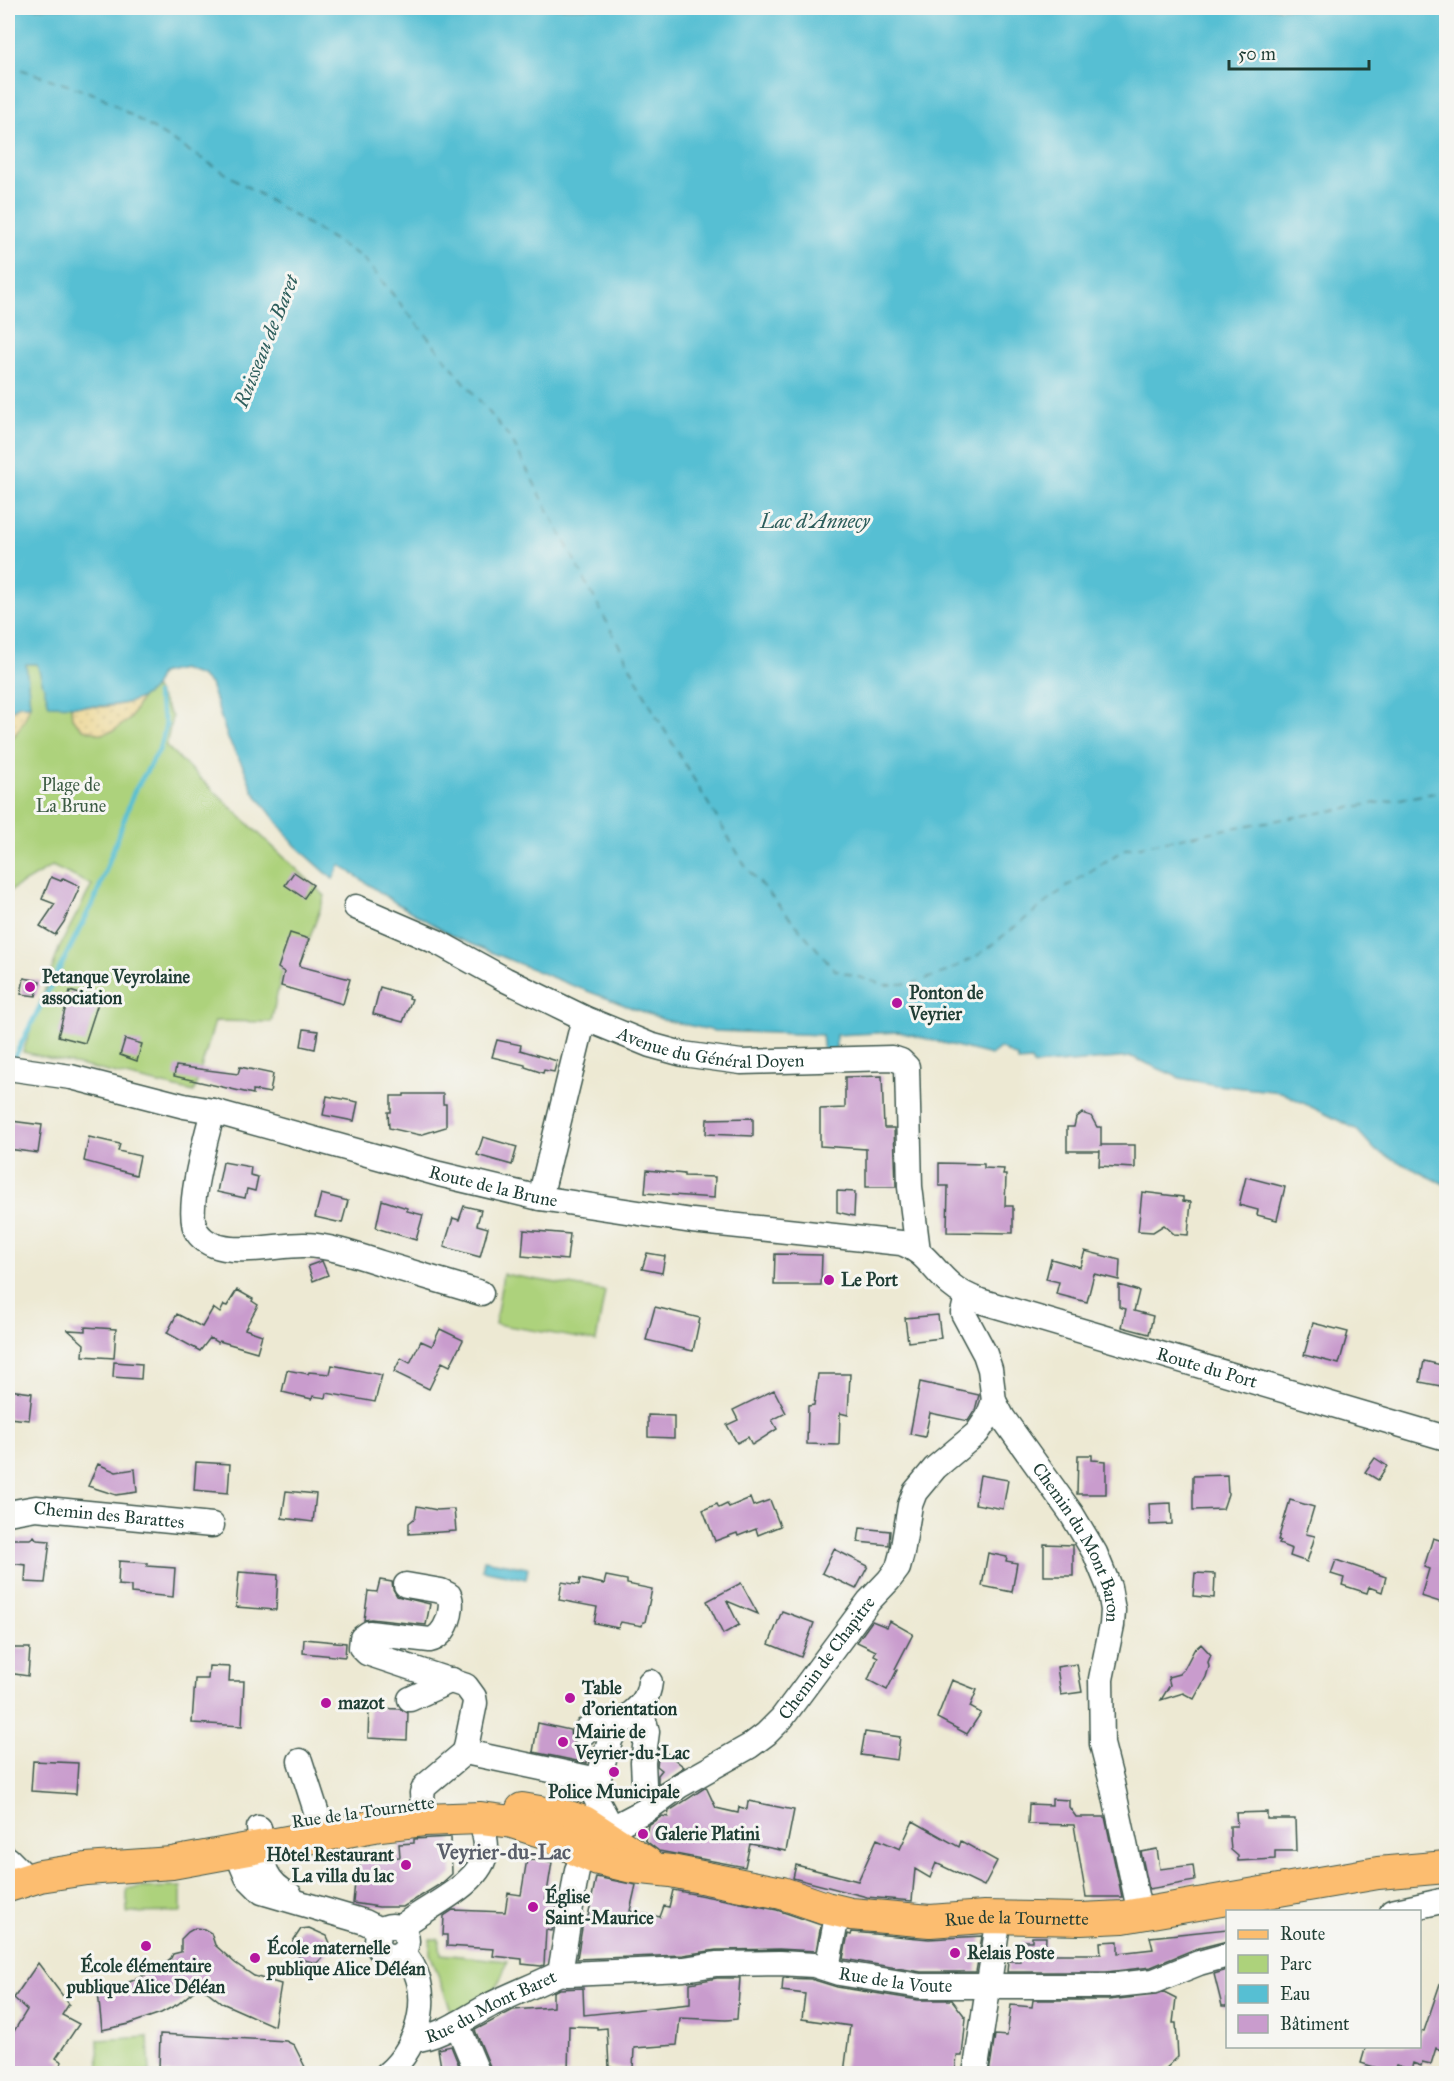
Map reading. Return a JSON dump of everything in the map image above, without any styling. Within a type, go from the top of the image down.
[{"type":"main road","name":"Rue de la Tournette","points":[[247,1840],[380,1825],[423,1811],[446,1800],[482,1802],[535,1810],[584,1822],[606,1841],[609,1862],[782,1893],[838,1911],[901,1920],[960,1920],[999,1917],[1081,1919],[1140,1914],[1378,1874],[1446,1867]]},
{"type":"main road","name":"Rue de la Tournette","points":[[17,1874],[172,1863],[318,1817],[377,1807],[512,1822],[550,1834],[606,1841]]},
{"type":"main road","name":"Rue de la Tournette","points":[[1378,1874],[1406,1862],[1446,1850]]},
{"type":"street","name":"Avenue du Général Doyen","points":[[356,907],[437,942],[506,980],[584,1018],[650,1045],[683,1054],[741,1062],[892,1058],[902,1061],[907,1067],[910,1187],[918,1251]]},
{"type":"street","points":[[540,1198],[584,1018]]},
{"type":"street","name":"Route de la Brune","points":[[8,1068],[71,1077],[184,1106],[213,1111],[439,1174],[540,1198],[692,1221],[901,1243],[918,1251],[929,1260],[952,1287],[968,1296]]},
{"type":"street","points":[[213,1111],[193,1201],[192,1218],[195,1230],[204,1240],[223,1249],[267,1248],[284,1245],[332,1248],[482,1293]]},
{"type":"street","name":"Chemin du Mont Baron","points":[[968,1296],[963,1312],[985,1354],[990,1369],[994,1401],[1003,1418],[1071,1513],[1095,1553],[1109,1587],[1113,1611],[1101,1679],[1102,1744],[1140,1914]]},
{"type":"street","name":"Route du Port","points":[[968,1296],[1446,1438]]},
{"type":"street","name":"Chemin de Chapitre","points":[[606,1841],[679,1786],[750,1746],[782,1718],[869,1601],[898,1568],[910,1505],[915,1492],[942,1461],[977,1433],[988,1417],[994,1401]]},
{"type":"street","name":"Chemin des Barattes","points":[[8,1513],[36,1508],[212,1525]]},
{"type":"street","points":[[405,1585],[441,1591],[449,1595],[451,1602],[443,1634],[439,1638],[430,1640],[369,1633],[362,1638],[361,1647],[367,1653],[466,1686],[475,1703],[465,1752],[426,1786],[422,1793],[423,1811]]},
{"type":"street","points":[[410,1699],[452,1680]]},
{"type":"street","points":[[606,1841],[594,1795],[598,1780],[612,1735],[645,1701],[650,1682]]},
{"type":"street","points":[[629,1717],[645,1724],[647,1732],[643,1762],[644,1783]]},
{"type":"street","points":[[584,1732],[588,1727],[597,1725],[607,1728],[612,1735]]},
{"type":"street","points":[[465,1752],[598,1780]]},
{"type":"street","points":[[300,1761],[318,1817]]},
{"type":"street","points":[[391,1929],[450,1894],[478,1870],[486,1849],[481,1818]]},
{"type":"street","points":[[247,1840],[247,1877],[262,1892],[406,1934],[406,1946],[402,1952],[416,1971],[421,1989],[418,2025],[412,2040]]},
{"type":"street","name":"Rue du Mont Baret","points":[[389,2072],[402,2057],[412,2040],[423,2039],[457,2024],[560,1972],[577,1870],[606,1841]]},
{"type":"street","points":[[1397,1910],[1446,1900]]},
{"type":"street","points":[[827,1968],[838,1911]]},
{"type":"street","points":[[975,2073],[999,1917]]},
{"type":"street","name":"Rue de la Voute","points":[[560,1972],[568,1974],[684,1969],[716,1964],[769,1963],[814,1965],[839,1973],[920,1986],[1107,1986],[1154,1981],[1226,1955]]},
{"type":"street","points":[[457,2024],[478,2073]]},
{"type":"green space","name":"Plage de La Brune","points":[[26,664],[37,664],[55,705],[71,705],[72,718],[82,728],[101,734],[130,719],[142,696],[154,687],[172,717],[166,746],[325,896],[303,956],[285,958],[271,1022],[215,1021],[194,1092],[23,1052],[60,946],[92,885],[52,866],[8,892],[8,741],[15,735],[30,705]]},
{"type":"green space","points":[[503,1274],[605,1291],[596,1341],[495,1324]]},
{"type":"green space","points":[[181,1887],[181,1912],[127,1913],[127,1888]]},
{"type":"green space","points":[[430,1939],[439,1939],[441,1954],[507,1961],[499,1982],[490,1995],[457,2014],[452,2013],[430,1953]]},
{"type":"green space","points":[[148,2037],[150,2072],[99,2073],[98,2040]]},
{"type":"sand","points":[[142,696],[130,719],[113,731],[101,734],[83,729],[72,718],[71,705],[108,706],[126,703]]},
{"type":"sand","points":[[19,705],[30,705],[22,725],[8,741],[8,713]]},
{"type":"water","name":"Lac d'Annecy","points":[[8,8],[1446,8],[1446,1185],[1376,1151],[1356,1129],[1281,1092],[1216,1085],[1180,1078],[1132,1057],[1033,1065],[1031,1061],[1018,1062],[1018,1058],[1000,1048],[991,1055],[899,1032],[836,1035],[836,1053],[824,1054],[822,1035],[715,1031],[664,1020],[566,983],[454,937],[396,903],[340,865],[333,879],[295,845],[253,791],[244,768],[228,739],[210,684],[200,676],[181,669],[160,674],[154,687],[134,701],[105,706],[75,706],[49,705],[37,664],[26,664],[30,705],[19,705],[8,713]]},
{"type":"water","points":[[484,1560],[528,1568],[526,1579],[482,1570]]},
{"type":"building","points":[[294,872],[313,885],[304,898],[285,885]]},
{"type":"building","points":[[51,877],[61,881],[63,878],[80,886],[64,922],[55,935],[40,926],[55,904],[42,899]]},
{"type":"building","points":[[290,933],[309,939],[299,966],[350,979],[343,1004],[281,986],[284,972],[278,968]]},
{"type":"building","name":"Petanque Veyrolaine association","points":[[24,978],[40,981],[36,996],[21,994]]},
{"type":"building","points":[[380,987],[410,996],[409,998],[412,999],[403,1022],[373,1014]]},
{"type":"building","points":[[70,991],[99,1000],[85,1043],[58,1036]]},
{"type":"building","points":[[304,1029],[318,1031],[315,1049],[301,1046]]},
{"type":"building","points":[[125,1039],[142,1044],[137,1061],[120,1055]]},
{"type":"building","points":[[497,1040],[521,1045],[520,1050],[557,1061],[554,1072],[544,1070],[543,1073],[525,1067],[525,1065],[492,1057]]},
{"type":"building","points":[[176,1066],[238,1074],[240,1067],[273,1074],[270,1093],[253,1090],[253,1094],[174,1076]]},
{"type":"building","points":[[882,1076],[884,1128],[894,1128],[896,1187],[866,1187],[866,1149],[820,1146],[820,1109],[845,1108],[845,1077]]},
{"type":"building","points":[[404,1094],[443,1094],[443,1104],[446,1104],[446,1127],[420,1135],[389,1128],[388,1112],[391,1112],[391,1096],[404,1096]]},
{"type":"building","points":[[327,1096],[358,1102],[354,1121],[323,1115]]},
{"type":"building","points":[[1082,1113],[1091,1116],[1097,1127],[1101,1127],[1101,1145],[1135,1145],[1135,1168],[1099,1166],[1100,1151],[1067,1151],[1067,1127],[1074,1127],[1076,1118]]},
{"type":"building","points":[[753,1118],[753,1136],[706,1134],[707,1119]]},
{"type":"building","points":[[11,1121],[42,1125],[38,1153],[8,1149]]},
{"type":"building","points":[[89,1137],[120,1144],[118,1151],[140,1156],[136,1175],[84,1161]]},
{"type":"building","points":[[483,1137],[517,1147],[512,1165],[477,1155]]},
{"type":"building","points":[[223,1162],[251,1167],[250,1175],[258,1177],[255,1191],[247,1189],[245,1198],[217,1192]]},
{"type":"building","points":[[939,1163],[984,1164],[984,1168],[1004,1169],[1003,1175],[1006,1175],[1005,1206],[1013,1206],[1013,1233],[947,1232],[948,1186],[939,1186]]},
{"type":"building","points":[[647,1170],[684,1174],[684,1176],[715,1177],[714,1198],[645,1193]]},
{"type":"building","points":[[1246,1177],[1285,1187],[1277,1220],[1257,1215],[1258,1210],[1239,1205]]},
{"type":"building","points":[[837,1191],[855,1192],[854,1216],[837,1212]]},
{"type":"building","points":[[1142,1192],[1183,1197],[1183,1201],[1191,1202],[1188,1235],[1174,1234],[1164,1225],[1153,1232],[1138,1231]]},
{"type":"building","points":[[321,1194],[348,1201],[342,1223],[315,1217]]},
{"type":"building","points":[[382,1200],[423,1215],[416,1240],[376,1228]]},
{"type":"building","points":[[464,1206],[481,1210],[477,1225],[488,1228],[480,1257],[444,1247],[453,1218],[459,1220]]},
{"type":"building","points":[[524,1230],[570,1234],[567,1260],[522,1256]]},
{"type":"building","points":[[1085,1251],[1120,1260],[1119,1280],[1094,1274],[1087,1302],[1056,1294],[1059,1282],[1046,1279],[1051,1259],[1080,1267]]},
{"type":"building","points":[[647,1253],[665,1256],[662,1273],[642,1269]]},
{"type":"building","points":[[775,1254],[822,1255],[821,1285],[774,1285]]},
{"type":"building","points":[[322,1261],[328,1275],[313,1281],[308,1266]]},
{"type":"building","points":[[1119,1285],[1139,1291],[1134,1311],[1153,1316],[1149,1334],[1122,1327],[1126,1309],[1119,1307]]},
{"type":"building","points":[[237,1290],[253,1299],[252,1301],[258,1305],[245,1329],[262,1335],[257,1352],[219,1341],[218,1343],[210,1338],[200,1351],[167,1333],[177,1314],[202,1327],[213,1308],[220,1313]]},
{"type":"building","points":[[655,1307],[700,1318],[693,1351],[646,1340]]},
{"type":"building","points":[[938,1315],[941,1338],[908,1342],[905,1318]]},
{"type":"building","points":[[1313,1323],[1348,1332],[1339,1364],[1304,1355]]},
{"type":"building","points":[[85,1327],[116,1329],[114,1358],[83,1356],[84,1344],[68,1330],[85,1331]]},
{"type":"building","points":[[440,1329],[463,1340],[450,1366],[442,1362],[429,1389],[394,1372],[401,1358],[410,1363],[421,1341],[432,1346]]},
{"type":"building","points":[[1424,1361],[1446,1366],[1446,1387],[1420,1382]]},
{"type":"building","points":[[114,1362],[142,1364],[141,1379],[113,1377]]},
{"type":"building","points":[[332,1365],[382,1375],[375,1402],[327,1393],[326,1398],[313,1396],[312,1399],[282,1392],[287,1370],[308,1374],[309,1372],[330,1374]]},
{"type":"building","points":[[818,1374],[850,1374],[848,1415],[840,1413],[839,1445],[807,1444],[808,1406],[814,1405]]},
{"type":"building","points":[[920,1382],[979,1395],[975,1410],[968,1421],[930,1413],[925,1437],[910,1434]]},
{"type":"building","points":[[8,1390],[32,1393],[29,1420],[8,1418]]},
{"type":"building","points":[[774,1390],[786,1413],[772,1420],[777,1429],[752,1445],[748,1437],[737,1443],[727,1425],[738,1420],[733,1410]]},
{"type":"building","points":[[648,1415],[674,1416],[674,1438],[648,1437]]},
{"type":"building","points":[[1078,1455],[1092,1455],[1092,1460],[1106,1461],[1106,1494],[1077,1494]]},
{"type":"building","points":[[1375,1458],[1387,1466],[1378,1480],[1365,1472]]},
{"type":"building","points":[[196,1462],[230,1464],[228,1493],[194,1490]]},
{"type":"building","points":[[98,1464],[116,1472],[135,1469],[137,1492],[116,1495],[88,1486]]},
{"type":"building","points":[[980,1475],[1008,1480],[1003,1509],[975,1504]]},
{"type":"building","points":[[1227,1475],[1228,1494],[1223,1509],[1193,1510],[1193,1476]]},
{"type":"building","points":[[286,1491],[316,1494],[313,1522],[282,1518]]},
{"type":"building","points":[[750,1498],[753,1506],[770,1500],[780,1526],[758,1535],[756,1529],[715,1541],[703,1510],[717,1504],[719,1508],[727,1504],[729,1507]]},
{"type":"building","points":[[1290,1500],[1314,1507],[1306,1534],[1315,1536],[1307,1562],[1290,1556],[1292,1549],[1279,1544],[1281,1541],[1278,1540]]},
{"type":"building","points":[[1171,1503],[1172,1524],[1150,1525],[1149,1504]]},
{"type":"building","points":[[417,1506],[437,1510],[454,1509],[456,1531],[409,1534],[409,1523],[415,1518]]},
{"type":"building","points":[[860,1528],[890,1531],[889,1545],[858,1542]]},
{"type":"building","points":[[34,1536],[37,1540],[50,1541],[45,1583],[25,1582],[26,1565],[8,1563],[8,1539],[30,1539]]},
{"type":"building","points":[[1433,1538],[1446,1542],[1446,1604],[1421,1596],[1429,1569],[1424,1567]]},
{"type":"building","points":[[1044,1544],[1073,1545],[1073,1576],[1044,1576]]},
{"type":"building","points":[[834,1549],[868,1566],[856,1589],[822,1573]]},
{"type":"building","points":[[988,1553],[1007,1557],[1006,1561],[1017,1563],[1012,1592],[982,1586]]},
{"type":"building","points":[[1336,1560],[1386,1577],[1382,1592],[1369,1587],[1367,1593],[1342,1585],[1344,1578],[1331,1574]]},
{"type":"building","points":[[119,1561],[175,1568],[173,1597],[131,1593],[131,1586],[118,1585]]},
{"type":"building","points":[[239,1572],[278,1575],[276,1610],[236,1607]]},
{"type":"building","points":[[1195,1573],[1215,1574],[1214,1598],[1193,1596]]},
{"type":"building","points":[[606,1576],[627,1580],[627,1584],[652,1589],[645,1622],[642,1626],[621,1622],[618,1628],[594,1623],[597,1607],[559,1600],[562,1582],[579,1585],[580,1579],[604,1584]]},
{"type":"building","points":[[380,1580],[392,1582],[397,1596],[430,1604],[426,1625],[364,1620],[368,1591],[377,1592]]},
{"type":"building","points":[[741,1583],[758,1614],[727,1601],[739,1625],[723,1634],[707,1601]]},
{"type":"building","points":[[782,1611],[814,1623],[801,1657],[769,1644]]},
{"type":"building","points":[[872,1621],[887,1627],[890,1621],[913,1634],[887,1690],[868,1680],[878,1657],[874,1655],[876,1651],[857,1642]]},
{"type":"building","points":[[304,1639],[346,1643],[345,1657],[303,1653]]},
{"type":"building","points":[[1201,1644],[1211,1655],[1206,1677],[1194,1699],[1183,1693],[1161,1700],[1170,1685],[1168,1677],[1179,1674],[1184,1669],[1194,1650]]},
{"type":"building","points":[[8,1648],[30,1648],[28,1676],[8,1673]]},
{"type":"building","points":[[1077,1664],[1082,1692],[1061,1695],[1057,1667]]},
{"type":"building","points":[[209,1666],[230,1667],[229,1681],[244,1681],[242,1726],[192,1723],[195,1679],[208,1679]]},
{"type":"building","points":[[952,1680],[977,1690],[970,1707],[981,1713],[967,1734],[937,1718]]},
{"type":"building","points":[[369,1708],[401,1709],[408,1713],[407,1740],[368,1738]]},
{"type":"building","name":"Mairie de Veyrier-du-Lac","points":[[538,1723],[570,1730],[575,1744],[582,1747],[589,1746],[587,1763],[533,1752]]},
{"type":"building","points":[[865,1732],[900,1737],[897,1760],[861,1755]]},
{"type":"building","points":[[659,1747],[684,1767],[658,1784],[658,1775],[662,1770],[657,1766]]},
{"type":"building","points":[[33,1761],[78,1763],[76,1794],[31,1791]]},
{"type":"building","points":[[706,1787],[716,1808],[738,1813],[739,1807],[747,1809],[748,1801],[794,1810],[786,1851],[750,1844],[745,1867],[659,1851],[645,1840],[648,1825],[662,1816],[668,1817],[669,1811]]},
{"type":"building","points":[[1052,1799],[1069,1800],[1069,1807],[1076,1817],[1105,1817],[1122,1897],[1086,1897],[1074,1825],[1028,1824],[1029,1804],[1052,1805]]},
{"type":"building","points":[[1267,1812],[1267,1819],[1295,1819],[1296,1851],[1275,1851],[1275,1859],[1238,1861],[1238,1856],[1231,1850],[1230,1838],[1230,1826],[1237,1826],[1236,1813]]},
{"type":"building","points":[[913,1821],[959,1847],[961,1841],[997,1861],[984,1886],[936,1863],[930,1878],[915,1869],[912,1901],[867,1897],[793,1878],[796,1865],[858,1881],[877,1839],[900,1849]]},
{"type":"building","name":"Hôtel Restaurant La villa du lac","points":[[451,1837],[452,1874],[442,1883],[403,1907],[379,1907],[353,1903],[355,1882],[360,1882],[360,1858],[400,1857],[399,1844],[414,1843],[414,1839]]},
{"type":"building","points":[[1157,1849],[1160,1869],[1193,1865],[1195,1881],[1149,1889],[1141,1852]]},
{"type":"building","points":[[527,1859],[552,1862],[546,1899],[557,1901],[552,1931],[546,1930],[544,1965],[522,1964],[522,1959],[493,1956],[494,1949],[447,1946],[447,1935],[443,1935],[444,1916],[453,1910],[505,1912],[508,1893],[521,1895]]},
{"type":"building","points":[[596,1877],[636,1885],[630,1911],[660,1917],[664,1906],[669,1907],[673,1890],[777,1910],[821,1925],[816,1951],[716,1950],[683,1955],[577,1959],[584,1916],[588,1917]]},
{"type":"building","points":[[195,1928],[211,1933],[215,1945],[254,1976],[281,1984],[274,2026],[222,2003],[200,1986],[178,2004],[161,2013],[102,2030],[98,1992],[139,1978],[162,1965],[173,1954],[181,1952],[181,1939]]},
{"type":"building","points":[[309,1928],[327,1936],[330,1943],[326,1954],[317,1963],[303,1960],[293,1947],[293,1941],[301,1929]]},
{"type":"building","points":[[1226,1929],[1226,1941],[1195,1949],[1151,1967],[1106,1972],[1007,1972],[1008,1961],[1020,1961],[1022,1941],[1032,1941],[1032,1937],[1046,1937],[1045,1954],[1101,1954],[1100,1942],[1118,1941],[1118,1953],[1153,1949],[1150,1937]]},
{"type":"building","points":[[852,1932],[929,1939],[982,1936],[976,1972],[921,1972],[843,1959],[848,1934],[851,1935]]},
{"type":"building","points":[[38,1963],[69,2004],[62,2015],[79,2024],[56,2058],[62,2062],[55,2073],[8,2073],[8,2054],[11,2048],[8,2041],[27,2010],[14,1998]]},
{"type":"building","points":[[1226,1970],[1226,2006],[1222,2006],[1214,1974]]},
{"type":"building","points":[[1444,1972],[1446,1972],[1446,2052],[1436,2048],[1431,2064],[1422,2062],[1421,2066],[1413,2063],[1411,2070],[1396,2065],[1393,2073],[1361,2063],[1365,2048],[1421,2048],[1421,2033],[1424,2031]]},
{"type":"building","points":[[717,1978],[740,1978],[737,2019],[680,2018],[677,2045],[634,2048],[633,2069],[609,2067],[607,2028],[569,2026],[568,2073],[492,2071],[475,2030],[513,2010],[553,2007],[553,1992],[559,1989],[583,1988],[584,2015],[690,2004],[690,1983]]},
{"type":"building","points":[[783,1978],[811,1979],[837,1987],[918,2000],[952,2000],[966,2018],[962,2056],[957,2056],[955,2073],[844,2073],[850,2026],[802,2019],[805,1994],[782,1991]]},
{"type":"building","points":[[1164,1992],[1176,1998],[1173,2023],[1176,2023],[1178,2057],[1161,2073],[989,2073],[995,2035],[1007,2036],[1011,2005],[1032,2007],[1033,2000],[1108,2000],[1156,1995]]},
{"type":"building","points":[[160,2034],[286,2041],[294,2045],[308,2073],[163,2073],[159,2069]]},
{"type":"building","points":[[451,2046],[462,2073],[442,2073],[438,2049]]},
{"type":"waterway","name":"Ruisseau de Baret","points":[[14,1058],[96,897],[134,792],[159,750],[166,725],[156,694]]},
{"type":"ferry route","points":[[8,65],[100,96],[363,258],[511,439],[655,714],[746,867],[835,970],[886,985],[914,983],[946,972],[980,954],[1066,887],[1125,849],[1446,791]]},
{"type":"place","name":"Petanque Veyrolaine association","points":[[30,987]]},
{"type":"place","name":"Ponton de Veyrier","points":[[897,1003]]},
{"type":"place","name":"Le Port","points":[[829,1280]]},
{"type":"place","name":"Table d'orientation","points":[[570,1698]]},
{"type":"place","name":"mazot","points":[[326,1703]]},
{"type":"place","name":"Mairie de Veyrier-du-Lac","points":[[563,1742]]},
{"type":"place","name":"Police Municipale","points":[[614,1772]]},
{"type":"place","name":"Galerie Platini","points":[[643,1834]]},
{"type":"place","name":"Hôtel Restaurant La villa du lac","points":[[406,1865]]},
{"type":"place","name":"Église Saint-Maurice","points":[[533,1907]]},
{"type":"place","name":"École élémentaire publique Alice Déléan","points":[[146,1946]]},
{"type":"place","name":"Relais Poste","points":[[955,1953]]},
{"type":"place","name":"École maternelle publique Alice Déléan","points":[[255,1958]]},
{"type":"district","name":"Veyrier-du-Lac","points":[[504,1852]]}]
